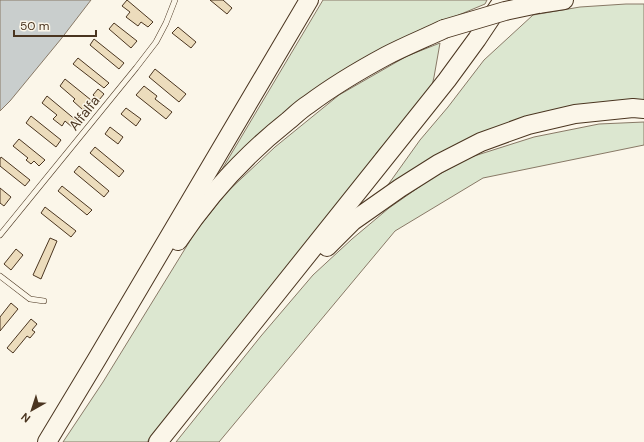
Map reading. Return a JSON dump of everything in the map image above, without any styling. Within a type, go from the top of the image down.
[{"type":"highway","points":[[47,442],[309,0]]},
{"type":"highway","points":[[158,442],[447,80],[503,0]]},
{"type":"highway","points":[[97,359],[112,345],[186,230],[212,196],[240,164],[276,130],[308,104],[345,80],[387,56],[444,29],[505,11],[564,0]]},
{"type":"highway","points":[[268,305],[353,221],[400,188],[438,164],[481,142],[528,125],[575,114],[633,108],[644,109]]},
{"type":"lane","name":"Alfalfa","points":[[0,235],[156,42],[166,23],[175,0]]},
{"type":"lane","points":[[0,276],[30,299],[44,301]]},
{"type":"green space","points":[[323,0],[487,0],[485,4],[399,40],[224,172],[221,171]]},
{"type":"green space","points":[[644,4],[644,104],[589,107],[385,189],[420,140],[448,107],[484,60],[533,15],[580,7]]},
{"type":"green space","points":[[440,43],[431,90],[378,151],[353,186],[147,442],[63,442],[103,382],[196,231],[227,192],[275,147],[339,95],[407,56]]},
{"type":"green space","points":[[644,122],[644,145],[483,178],[395,231],[219,442],[176,442],[261,336],[313,275],[352,239],[389,208],[432,178],[471,157],[534,137],[599,124]]},
{"type":"shaded area","points":[[0,0],[91,0],[61,39],[0,111]]},
{"type":"building","points":[[127,0],[153,22],[148,27],[141,22],[138,26],[126,17],[130,12],[122,6]]},
{"type":"building","points":[[210,0],[223,0],[232,8],[227,14]]},
{"type":"building","points":[[114,23],[137,41],[131,48],[109,29]]},
{"type":"building","points":[[178,27],[196,42],[191,48],[172,33]]},
{"type":"building","points":[[94,39],[124,63],[119,69],[90,45]]},
{"type":"building","points":[[78,58],[109,83],[104,88],[73,64]]},
{"type":"building","points":[[155,69],[186,94],[179,102],[149,77]]},
{"type":"building","points":[[65,79],[91,100],[83,110],[73,101],[75,99],[60,86]]},
{"type":"building","points":[[144,86],[157,96],[155,99],[172,112],[166,119],[136,95]]},
{"type":"building","points":[[98,89],[104,94],[99,100],[93,95]]},
{"type":"building","points":[[47,96],[77,121],[72,127],[65,121],[62,126],[53,119],[57,115],[42,103]]},
{"type":"building","points":[[126,108],[141,119],[136,126],[121,114]]},
{"type":"building","points":[[31,116],[61,140],[56,147],[26,123]]},
{"type":"building","points":[[110,127],[123,137],[118,144],[105,134]]},
{"type":"building","points":[[19,139],[45,160],[39,166],[34,161],[31,164],[26,160],[28,158],[13,146]]},
{"type":"building","points":[[95,147],[124,171],[119,177],[90,153]]},
{"type":"building","points":[[1,157],[30,180],[25,186],[0,166]]},
{"type":"building","points":[[79,166],[109,191],[104,197],[74,172]]},
{"type":"building","points":[[62,186],[92,210],[87,215],[58,191]]},
{"type":"building","points":[[0,188],[11,197],[4,206],[0,203]]},
{"type":"building","points":[[45,207],[76,231],[71,237],[41,213]]},
{"type":"building","points":[[50,238],[57,241],[41,279],[33,275]]},
{"type":"building","points":[[16,249],[23,255],[11,270],[4,264]]},
{"type":"building","points":[[11,303],[18,309],[0,331],[0,317]]},
{"type":"building","points":[[31,319],[37,324],[32,330],[35,332],[30,338],[27,336],[13,353],[7,348]]}]
